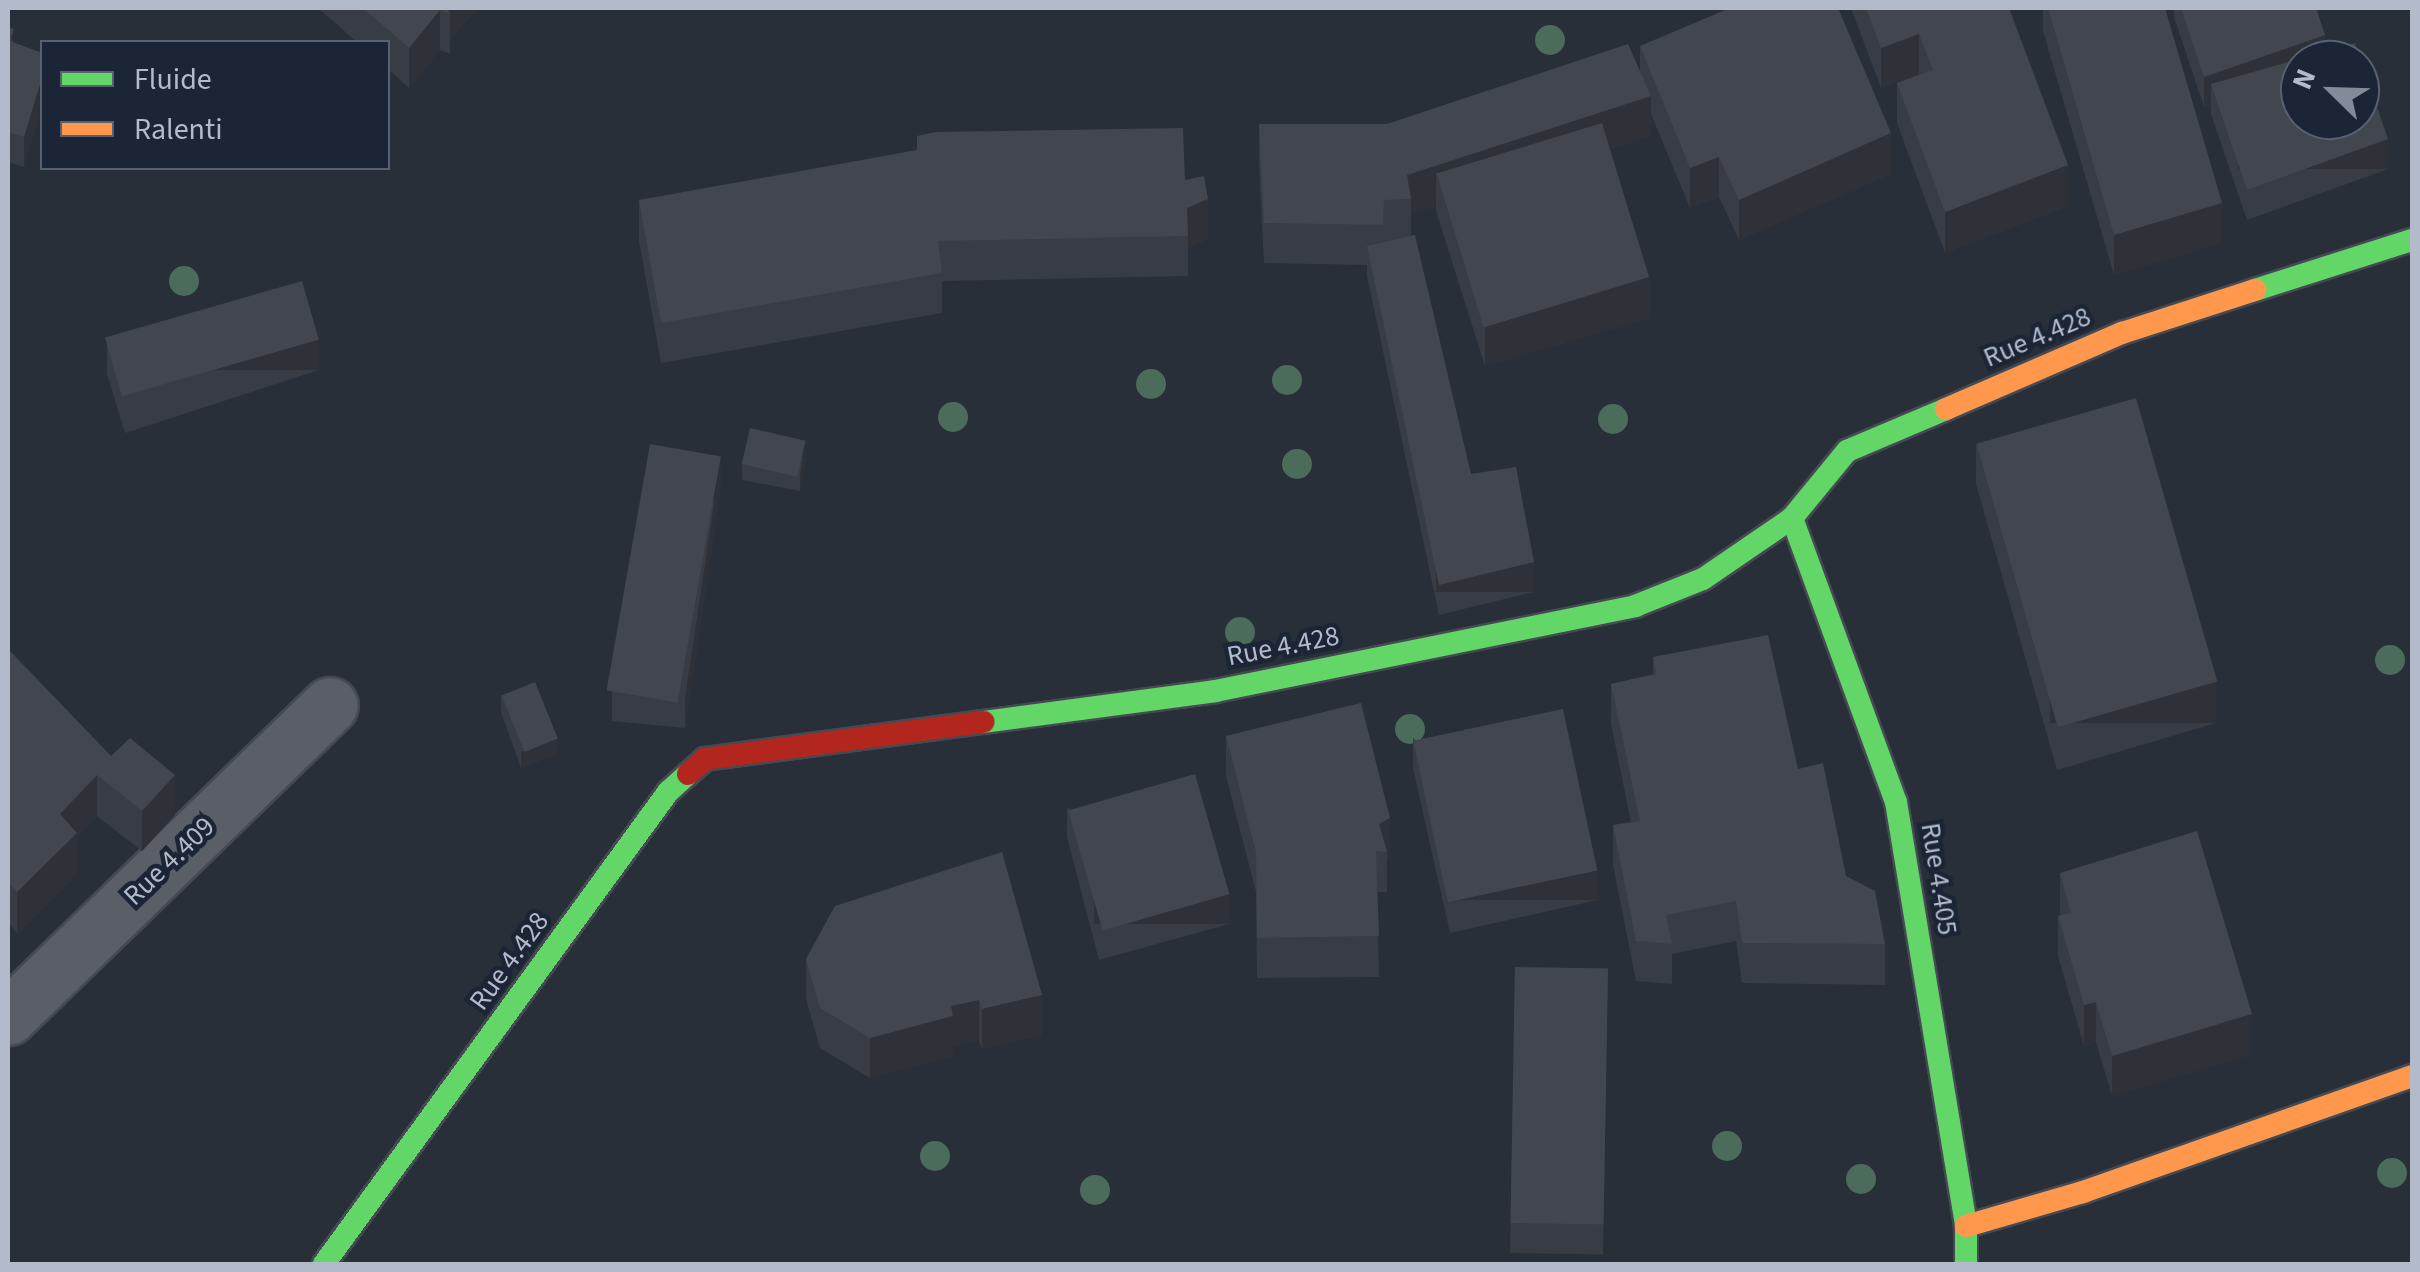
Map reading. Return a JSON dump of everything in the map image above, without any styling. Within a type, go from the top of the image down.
[{"type":"street","name":"Rue 4.428","points":[[324,1264],[668,792],[704,759],[1215,690],[1635,606],[1704,579],[1792,518],[1847,451],[2122,334],[2412,240]]},
{"type":"street","name":"Rue 4.405","points":[[1792,518],[1896,802],[1966,1226],[1966,1264]]},
{"type":"street","name":"Rue 4.409","points":[[8,1017],[330,705]]},
{"type":"street","points":[[1966,1226],[2084,1192],[2412,1076]]},
{"type":"building","points":[[363,8],[447,8],[450,14],[440,10],[409,48]]},
{"type":"building","points":[[1730,8],[1838,8],[1891,133],[1739,200],[1719,157],[1690,168],[1640,46]]},
{"type":"building","points":[[1866,8],[2009,8],[2068,165],[1945,212],[1897,83],[1933,70],[1919,34],[1881,48]]},
{"type":"building","points":[[2048,8],[2165,8],[2222,203],[2114,235]]},
{"type":"building","points":[[2181,8],[2316,8],[2325,35],[2311,40],[2280,40],[2280,51],[2204,77]]},
{"type":"building","points":[[8,27],[14,29],[10,41],[40,52],[40,85],[24,137],[8,132]]},
{"type":"building","points":[[1628,44],[1651,96],[1407,175],[1411,199],[1384,200],[1383,225],[1264,223],[1259,124],[1387,124]]},
{"type":"building","points":[[2280,64],[2280,140],[2380,140],[2380,116],[2388,139],[2247,190],[2211,84]]},
{"type":"building","points":[[1602,123],[1649,277],[1484,328],[1437,174]]},
{"type":"building","points":[[1183,128],[1185,180],[1204,176],[1208,199],[1187,208],[1188,236],[938,241],[942,273],[661,323],[639,200],[917,150],[917,136],[936,132]]},
{"type":"building","points":[[1415,235],[1471,474],[1516,467],[1534,562],[1439,585],[1367,246]]},
{"type":"building","points":[[302,281],[319,340],[122,396],[105,338]]},
{"type":"building","points":[[2136,398],[2217,682],[2058,727],[1976,444]]},
{"type":"building","points":[[750,428],[806,441],[797,477],[742,464]]},
{"type":"building","points":[[650,444],[721,457],[677,703],[607,690]]},
{"type":"building","points":[[1768,635],[1798,769],[1823,763],[1846,876],[1875,891],[1885,944],[1742,943],[1736,901],[1666,915],[1672,944],[1636,941],[1613,825],[1640,821],[1611,684],[1656,674],[1653,657]]},
{"type":"building","points":[[8,649],[111,756],[130,738],[175,775],[142,811],[97,775],[60,814],[77,833],[17,892],[8,882]]},
{"type":"building","points":[[535,682],[558,739],[524,752],[502,695]]},
{"type":"building","points":[[1361,703],[1390,818],[1379,824],[1387,852],[1376,851],[1379,936],[1257,938],[1256,852],[1226,736]]},
{"type":"building","points":[[1563,709],[1597,870],[1448,902],[1413,741]]},
{"type":"building","points":[[1195,774],[1229,894],[1103,931],[1068,810]]},
{"type":"building","points":[[2197,831],[2252,1014],[2112,1056],[2096,1002],[2084,1005],[2058,916],[2071,913],[2060,873]]},
{"type":"building","points":[[1002,852],[1042,995],[982,1009],[979,1000],[951,1006],[953,1016],[870,1038],[820,1008],[806,959],[835,906]]},
{"type":"building","points":[[1515,967],[1608,969],[1604,1225],[1511,1223]]},
{"type":"traffic: fast","points":[[2255,290],[2412,240]]},
{"type":"traffic: fast","points":[[984,722],[1215,691],[1635,606],[1703,579],[1792,518],[1847,451],[1946,409]]},
{"type":"traffic: fast","points":[[1792,518],[1896,802],[1966,1226],[1966,1264]]},
{"type":"traffic: fast","points":[[324,1264],[668,792],[688,774]]},
{"type":"traffic: slow","points":[[1946,409],[2122,333],[2255,290]]},
{"type":"traffic: slow","points":[[1966,1226],[2083,1192],[2412,1076]]},
{"type":"traffic: jam","points":[[688,774],[705,759],[984,722]]}]
